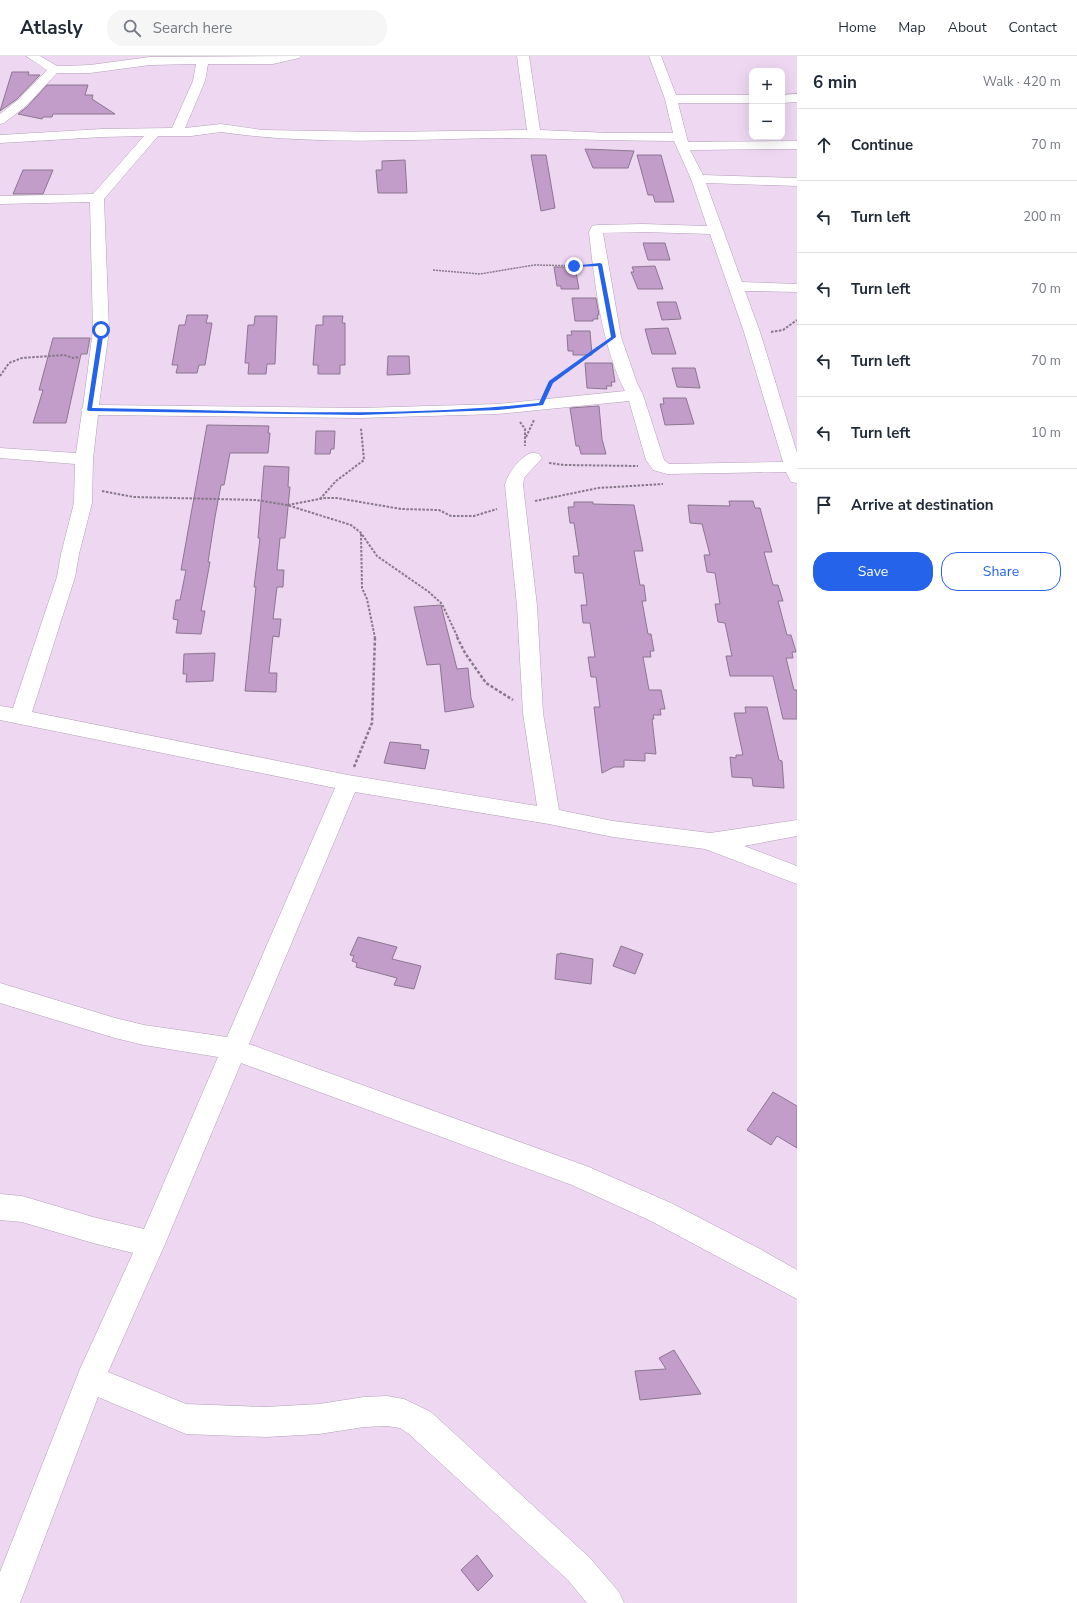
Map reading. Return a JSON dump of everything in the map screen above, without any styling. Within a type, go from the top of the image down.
[{"type":"street","points":[[32,56],[54,69],[78,70],[150,61],[204,58],[273,60],[295,56]]},
{"type":"street","points":[[523,56],[534,134]]},
{"type":"street","points":[[655,56],[670,99],[680,141],[698,179],[752,332],[778,421],[795,472],[667,469],[659,466],[655,460],[635,395],[613,337],[600,264],[596,232],[598,228],[715,230]]},
{"type":"street","points":[[177,132],[199,81],[204,58]]},
{"type":"street","points":[[0,120],[22,103],[54,69]]},
{"type":"street","points":[[785,99],[797,98]]},
{"type":"street","points":[[670,99],[749,99]]},
{"type":"street","points":[[0,139],[102,133],[177,132],[221,128],[262,134],[374,136],[534,134],[797,145]]},
{"type":"street","points":[[154,133],[97,198],[101,330],[89,410],[84,459],[83,503],[70,554],[66,578],[10,715],[348,783],[549,816],[613,829],[706,841],[747,838],[797,828]]},
{"type":"street","points":[[698,179],[797,182]]},
{"type":"street","points":[[0,200],[97,198]]},
{"type":"street","points":[[735,286],[797,288]]},
{"type":"street","points":[[89,410],[360,413],[498,409],[635,395]]},
{"type":"street","points":[[778,421],[797,422]]},
{"type":"street","points":[[0,453],[84,459]]},
{"type":"street","points":[[533,458],[515,477],[514,485],[527,606],[534,713],[549,816]]},
{"type":"street","points":[[4,1603],[90,1379],[151,1244],[233,1049],[348,783]]},
{"type":"street","points":[[706,841],[797,875]]},
{"type":"street","points":[[0,993],[115,1028],[144,1035],[233,1049],[580,1176],[661,1212],[750,1258],[797,1285]]},
{"type":"street","points":[[0,1207],[22,1209],[93,1230],[151,1244]]},
{"type":"street","points":[[90,1379],[186,1419],[210,1422],[274,1422],[319,1419],[364,1412],[387,1411],[404,1414],[420,1423],[489,1484],[579,1569],[608,1603]]},
{"type":"path","points":[[433,270],[484,274],[534,265],[580,266],[600,264]]},
{"type":"path","points":[[752,332],[783,330],[797,320]]},
{"type":"path","points":[[525,439],[551,382],[613,337]]},
{"type":"path","points":[[0,376],[9,363],[22,358],[64,355],[76,357],[99,350]]},
{"type":"path","points":[[498,409],[519,421],[525,429],[525,449],[529,456],[542,462],[564,465],[659,466]]},
{"type":"path","points":[[320,499],[336,481],[364,460],[360,413]]},
{"type":"path","points":[[84,481],[100,491],[112,494],[247,499],[287,505],[345,522],[361,533],[377,556],[428,592],[442,604],[465,653],[486,683],[534,713]]},
{"type":"path","points":[[287,505],[320,499],[337,498],[401,509],[438,510],[451,516],[474,516],[502,508],[598,488],[666,484]]},
{"type":"path","points":[[348,783],[372,723],[374,685],[375,633],[362,588],[361,533]]},
{"type":"building","points":[[12,72],[29,72],[28,75],[40,75],[17,99],[0,111]]},
{"type":"building","points":[[47,85],[88,85],[85,95],[93,95],[92,99],[115,114],[53,114],[52,117],[43,117],[42,119],[18,114],[27,107]]},
{"type":"building","points":[[585,149],[634,151],[628,168],[593,168]]},
{"type":"building","points":[[531,155],[546,155],[555,208],[541,211]]},
{"type":"building","points":[[637,155],[661,155],[674,202],[655,202],[653,195],[648,195]]},
{"type":"building","points":[[405,160],[407,193],[378,193],[376,170],[382,170],[382,161]]},
{"type":"building","points":[[23,170],[53,170],[43,194],[13,194]]},
{"type":"building","points":[[643,243],[665,243],[670,260],[648,260]]},
{"type":"building","points":[[655,266],[663,289],[638,289],[631,272],[634,272],[632,267]]},
{"type":"building","points":[[554,267],[575,267],[579,289],[561,289],[561,286],[557,286]]},
{"type":"building","points":[[572,298],[596,298],[599,315],[597,315],[598,319],[593,319],[593,321],[575,321]]},
{"type":"building","points":[[657,302],[676,302],[681,319],[662,320]]},
{"type":"building","points":[[187,315],[208,315],[206,323],[212,323],[205,365],[199,365],[197,373],[176,373],[178,365],[172,365],[179,325],[185,325]]},
{"type":"building","points":[[255,316],[277,316],[275,364],[267,364],[266,374],[248,374],[249,363],[245,363],[248,325],[254,325]]},
{"type":"building","points":[[323,316],[343,316],[342,323],[345,323],[345,365],[340,365],[340,374],[318,374],[318,365],[313,365],[316,325],[323,325]]},
{"type":"building","points":[[668,328],[676,354],[652,354],[645,329]]},
{"type":"building","points":[[571,331],[590,331],[592,355],[573,355],[573,351],[568,351],[567,335],[572,335]]},
{"type":"building","points":[[53,338],[90,338],[87,354],[81,354],[66,423],[33,423],[43,390],[39,390]]},
{"type":"building","points":[[388,356],[409,356],[410,374],[387,375]]},
{"type":"building","points":[[585,363],[612,363],[615,382],[611,382],[612,386],[606,386],[607,389],[587,388]]},
{"type":"building","points":[[672,368],[695,368],[700,388],[677,387]]},
{"type":"building","points":[[663,398],[686,398],[694,424],[665,425],[660,404],[664,404]]},
{"type":"building","points":[[599,406],[602,439],[606,454],[581,454],[579,446],[576,446],[570,408]]},
{"type":"building","points":[[207,425],[269,426],[268,433],[270,433],[268,453],[230,453],[224,485],[221,485],[215,517],[208,562],[210,562],[201,611],[205,611],[201,634],[176,633],[178,620],[173,619],[176,600],[180,600],[186,570],[181,570]]},
{"type":"building","points":[[316,431],[335,431],[334,449],[331,449],[330,454],[315,454]]},
{"type":"building","points":[[264,466],[289,467],[288,487],[290,487],[285,538],[280,538],[277,570],[284,570],[283,587],[277,587],[273,619],[281,619],[279,637],[273,636],[269,673],[277,673],[276,692],[245,691],[256,587],[254,587],[260,538],[258,538]]},
{"type":"building","points":[[729,501],[753,501],[755,508],[760,508],[772,552],[764,552],[773,585],[778,585],[783,601],[778,601],[787,635],[791,635],[796,652],[792,652],[793,658],[786,658],[794,690],[797,690],[797,719],[783,719],[773,676],[730,676],[726,656],[732,656],[725,623],[718,622],[715,604],[720,604],[715,573],[707,572],[704,555],[710,555],[702,524],[690,523],[688,505],[730,506]]},
{"type":"building","points":[[574,502],[634,505],[643,551],[634,551],[640,585],[644,585],[646,601],[642,601],[648,634],[651,634],[654,651],[650,651],[651,657],[643,657],[649,690],[661,690],[665,709],[660,709],[661,715],[653,715],[654,719],[652,719],[656,754],[645,753],[645,761],[624,760],[624,767],[614,767],[602,773],[594,707],[600,707],[596,677],[591,677],[588,657],[595,657],[590,623],[583,623],[581,605],[587,605],[583,573],[575,573],[573,556],[579,556],[574,523],[570,523],[568,507],[574,507]]},
{"type":"building","points":[[441,605],[457,669],[468,668],[471,698],[474,707],[445,712],[440,664],[427,665],[414,607]]},
{"type":"building","points":[[215,653],[213,681],[186,682],[187,674],[183,674],[184,654]]},
{"type":"building","points":[[745,707],[767,707],[779,760],[782,761],[784,788],[753,786],[752,778],[732,777],[730,757],[736,758],[736,755],[743,755],[734,713],[746,713]]},
{"type":"building","points":[[390,742],[421,745],[420,749],[429,750],[425,769],[384,763]]},
{"type":"building","points":[[358,937],[397,947],[392,959],[421,966],[414,989],[394,985],[397,978],[356,967],[357,963],[352,961],[354,956],[350,955]]},
{"type":"building","points":[[621,946],[643,954],[635,974],[613,966]]},
{"type":"building","points":[[560,953],[593,959],[591,984],[555,979],[557,954]]},
{"type":"building","points":[[773,1092],[797,1106],[797,1148],[777,1136],[771,1145],[747,1130]]},
{"type":"building","points":[[674,1350],[701,1394],[640,1400],[635,1371],[666,1369],[659,1358]]},
{"type":"building","points":[[477,1555],[493,1576],[478,1591],[461,1570]]},
{"type":"route","points":[[101,330],[89,410],[360,413],[498,409],[541,404],[551,382],[613,337],[600,264],[574,266]]}]
